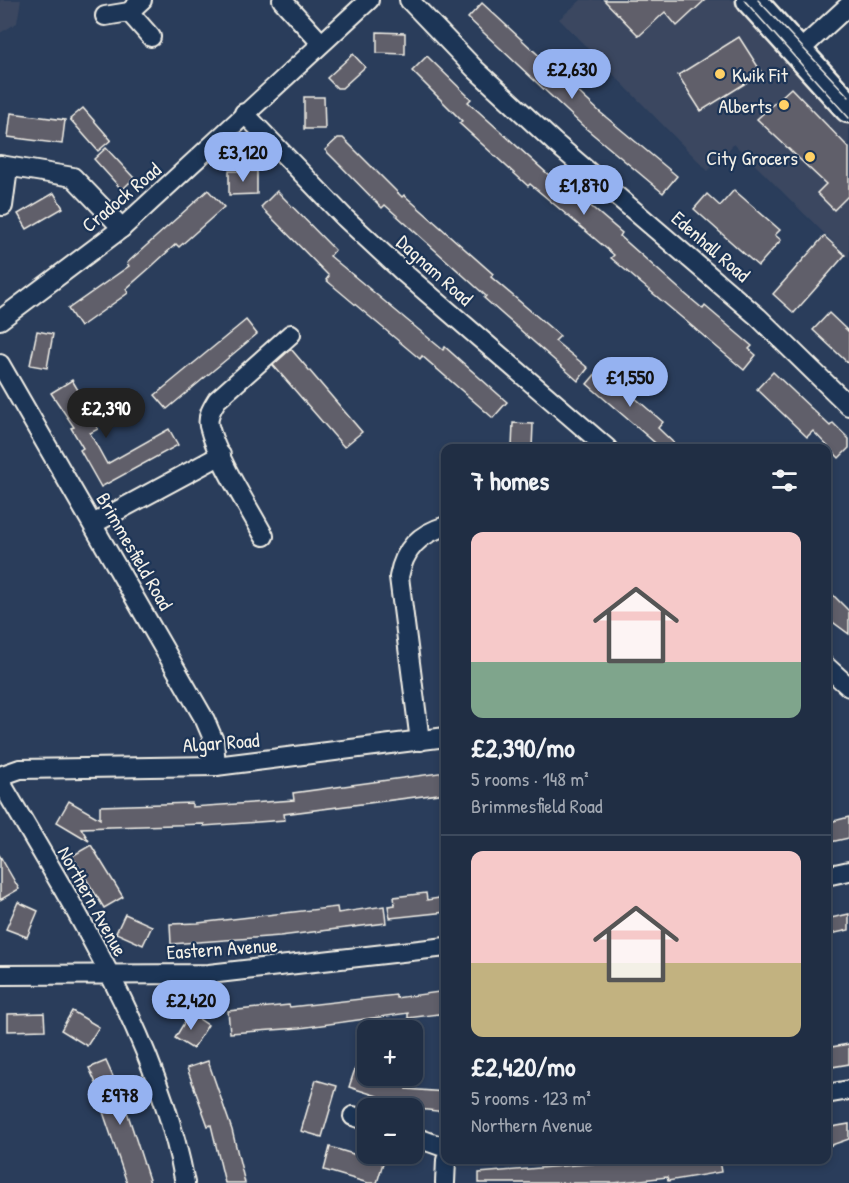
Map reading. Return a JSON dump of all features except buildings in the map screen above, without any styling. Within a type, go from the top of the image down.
[{"type":"main road","points":[[751,0],[849,108]]},
{"type":"street","points":[[282,0],[321,43]]},
{"type":"street","name":"Cradock Road","points":[[0,320],[122,228],[369,0]]},
{"type":"street","name":"Edenhall Road","points":[[410,0],[475,69],[554,142],[758,317],[849,406]]},
{"type":"street","points":[[799,51],[849,5]]},
{"type":"street","points":[[105,16],[135,6],[151,37]]},
{"type":"street","name":"Dagnam Road","points":[[244,114],[344,218],[594,444]]},
{"type":"street","points":[[3,206],[4,166],[73,177],[122,228]]},
{"type":"street","points":[[264,536],[221,454],[209,425],[210,412],[217,400],[291,334]]},
{"type":"street","name":"Brimmesfield Road","points":[[0,364],[205,720],[214,741],[216,766]]},
{"type":"street","points":[[93,524],[221,454]]},
{"type":"street","points":[[420,741],[399,577],[404,559],[416,541],[425,533],[441,528]]},
{"type":"street","points":[[831,671],[849,687]]},
{"type":"street","name":"Algar Road","points":[[0,776],[20,769],[216,766],[441,738]]},
{"type":"street","name":"Northern Avenue","points":[[0,781],[95,944],[155,1081],[170,1122],[185,1183]]},
{"type":"street","points":[[831,875],[849,871]]},
{"type":"street","name":"Eastern Avenue","points":[[0,975],[208,974],[441,948]]},
{"type":"street","points":[[831,1093],[849,1090]]},
{"type":"street","points":[[423,1140],[441,1146]]},
{"type":"street","points":[[445,1183],[446,1164]]},
{"type":"shaded area","points":[[0,0],[21,0],[17,23],[0,33]]},
{"type":"shaded area","points":[[581,0],[733,0],[849,123],[849,258],[734,144],[708,171],[559,19]]},
{"type":"tram line","points":[[744,0],[849,118]]},
{"type":"tram line","points":[[758,0],[849,97]]},
{"type":"place","name":"Kwik Fit","points":[[720,74]]},
{"type":"place","name":"Alberts","points":[[784,105]]},
{"type":"place","name":"City Grocers","points":[[810,157]]}]
